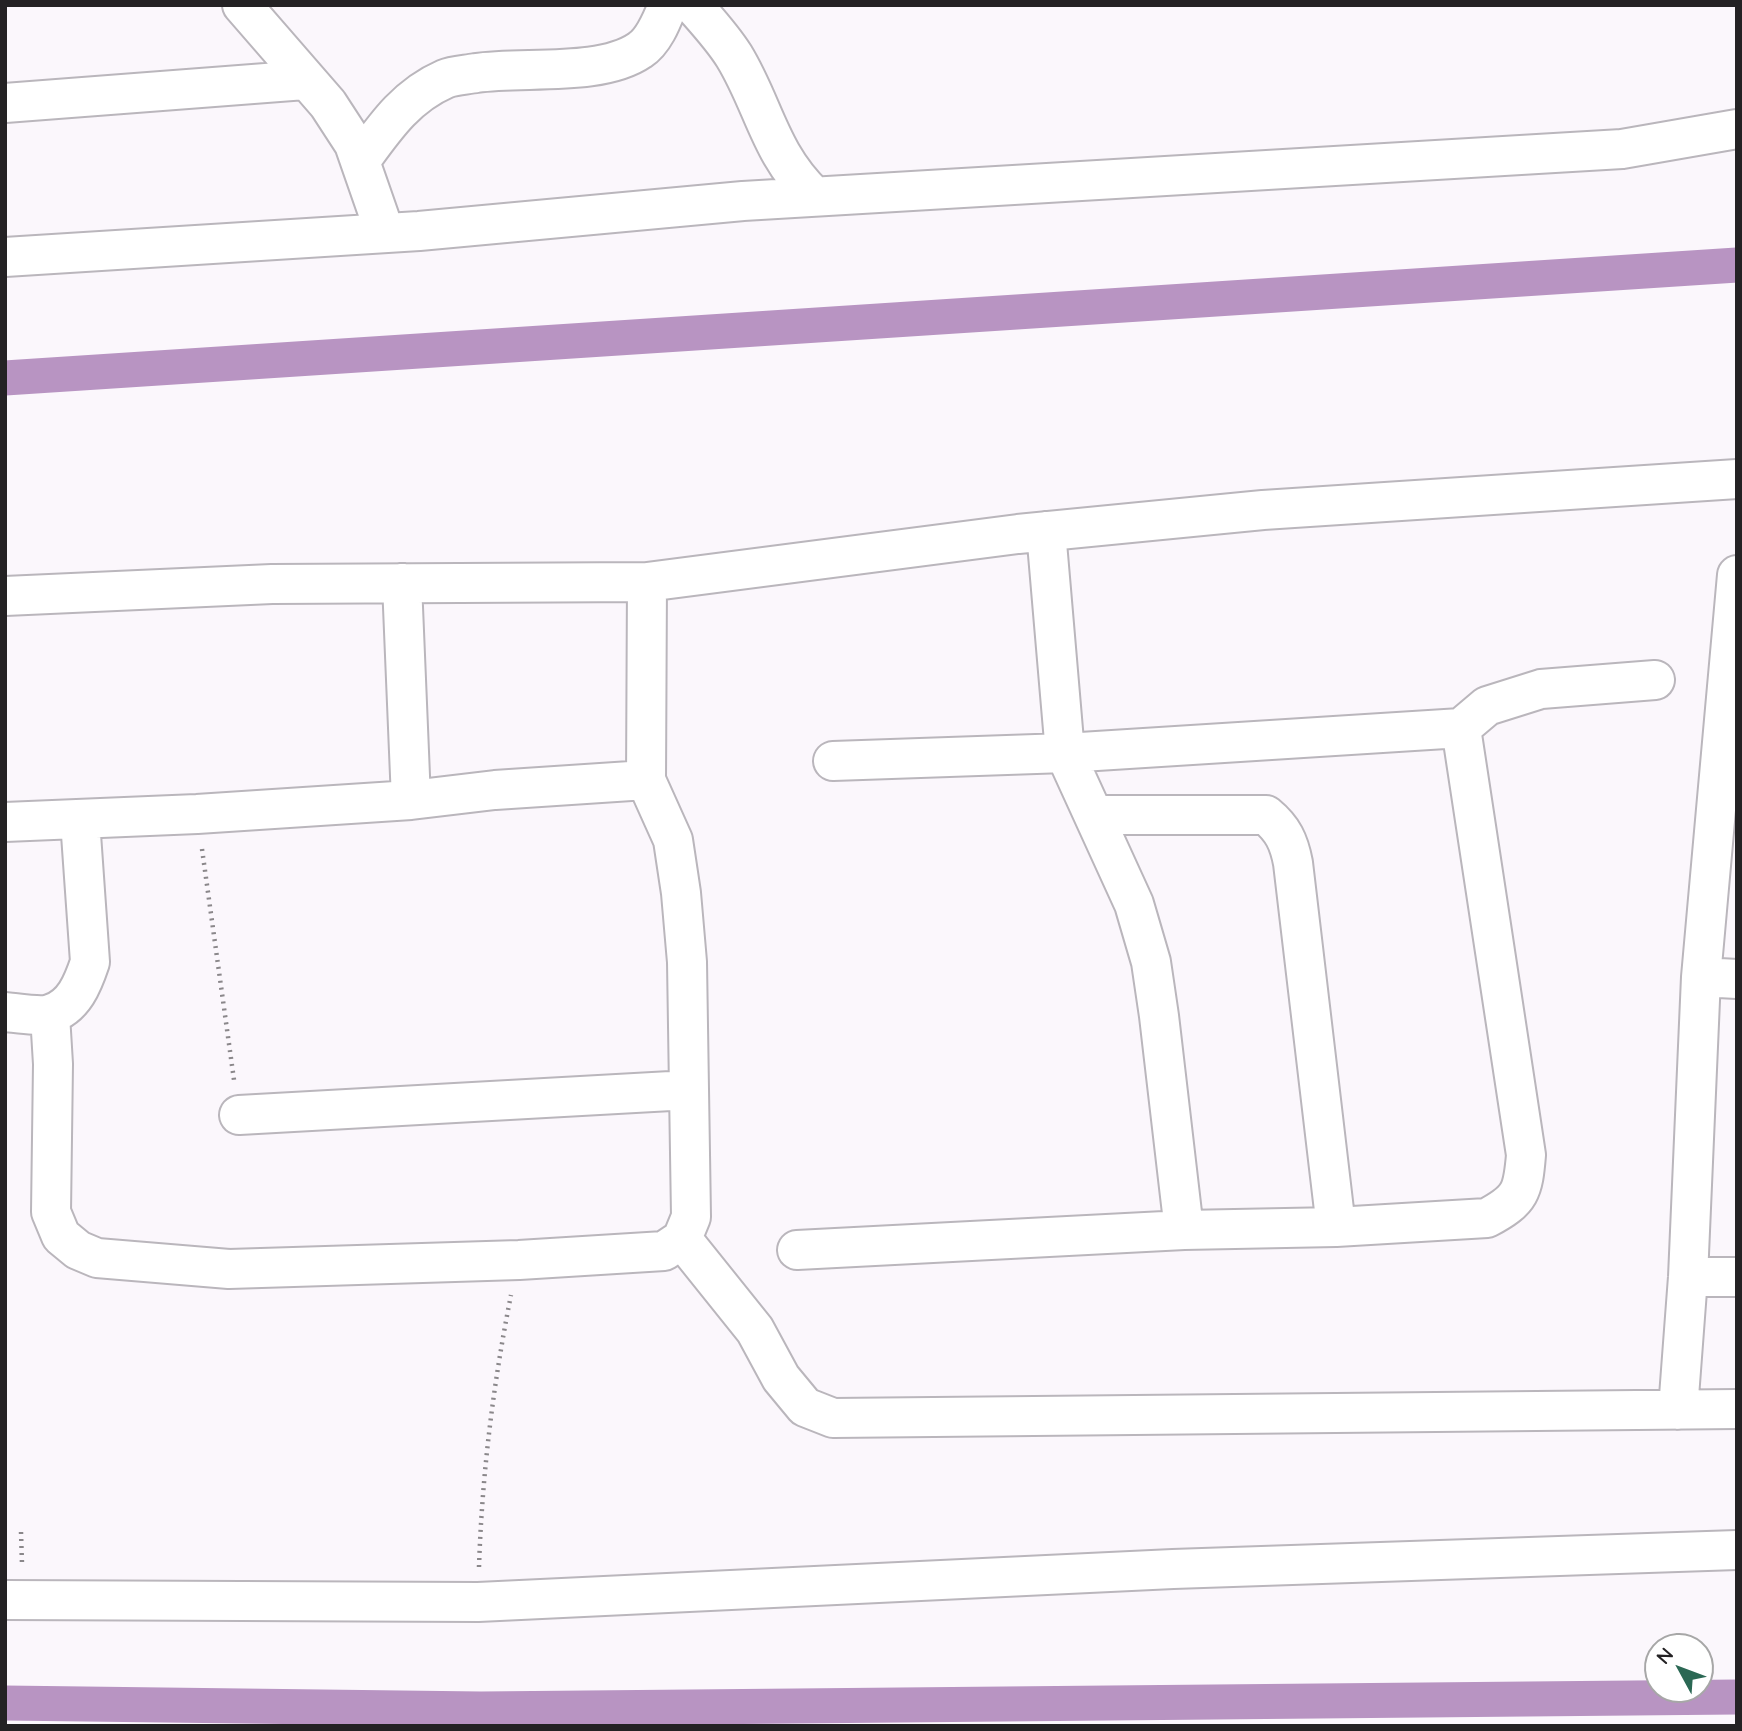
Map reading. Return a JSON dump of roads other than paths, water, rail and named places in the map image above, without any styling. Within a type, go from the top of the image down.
[{"type":"street","points":[[242,5],[328,104],[354,144],[385,233]]},
{"type":"street","points":[[361,160],[393,117],[414,96],[447,78],[486,72],[595,65],[620,60],[641,50],[654,34],[667,5]]},
{"type":"street","points":[[693,5],[734,56],[778,150],[797,180],[814,196]]},
{"type":"street","points":[[5,103],[305,79]]},
{"type":"street","points":[[5,257],[385,233],[814,196],[1622,149],[1737,129]]},
{"type":"street","points":[[5,596],[272,584],[647,582],[1046,531],[1263,510],[1737,479]]},
{"type":"street","points":[[1046,531],[1065,754],[1134,904],[1151,962],[1184,1230]]},
{"type":"street","points":[[1678,1410],[1688,1277],[1719,978],[1737,575]]},
{"type":"street","points":[[50,1015],[51,1212],[61,1236],[78,1250],[97,1258],[229,1269],[519,1260],[664,1251],[682,1239],[691,1217],[687,962],[673,840],[646,780],[647,582]]},
{"type":"street","points":[[402,583],[411,800]]},
{"type":"street","points":[[833,761],[1065,754],[1461,728],[1487,706],[1541,689],[1655,680]]},
{"type":"street","points":[[797,1250],[1487,1218],[1507,1207],[1523,1186],[1526,1155],[1461,728]]},
{"type":"street","points":[[5,822],[197,814],[411,800],[495,790],[646,780]]},
{"type":"street","points":[[1094,815],[1266,815],[1279,826],[1289,844],[1293,863],[1336,1227]]},
{"type":"street","points":[[5,1012],[50,1015],[71,1001],[80,990],[90,962],[80,820]]},
{"type":"street","points":[[239,1115],[689,1090]]},
{"type":"street","points":[[682,1239],[755,1330],[781,1378],[805,1407],[833,1418],[1737,1409]]},
{"type":"street","points":[[1688,1277],[1737,1277]]},
{"type":"street","points":[[5,1601],[478,1602],[1173,1569],[1737,1550]]},
{"type":"waterway","points":[[5,378],[1737,265]]},
{"type":"waterway","points":[[5,1703],[481,1709],[1737,1697]]}]
